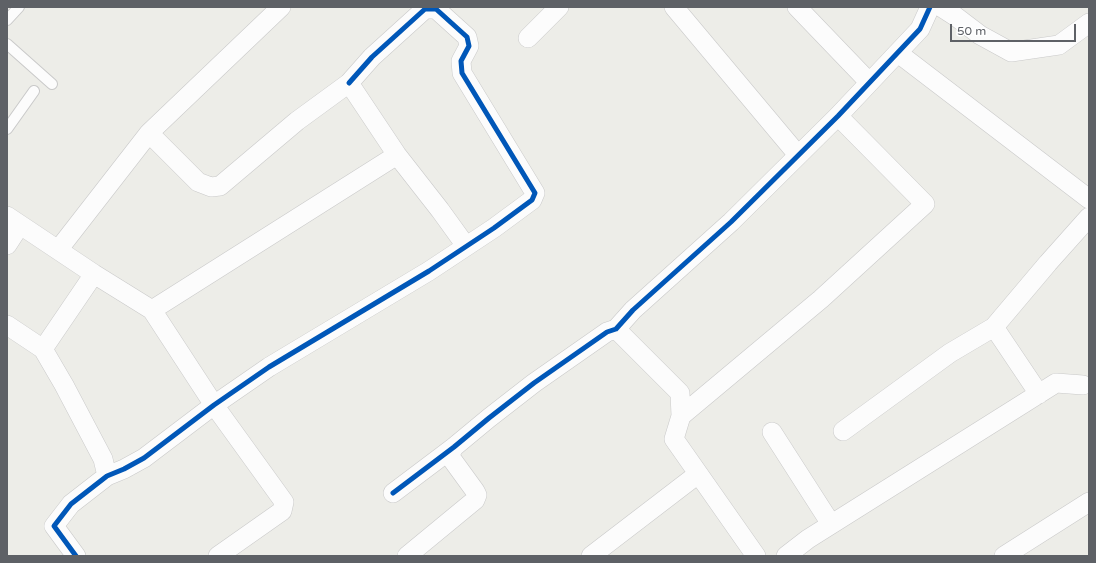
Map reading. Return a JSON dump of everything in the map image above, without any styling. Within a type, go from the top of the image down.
[{"type":"street","points":[[58,250],[149,132],[281,7]]},
{"type":"street","points":[[528,38],[559,7]]},
{"type":"street","points":[[674,7],[798,155]]},
{"type":"street","points":[[798,7],[869,82]]},
{"type":"street","points":[[393,493],[454,447],[534,383],[607,332],[616,329],[633,310],[731,222],[838,116],[920,29],[930,7]]},
{"type":"street","points":[[76,556],[54,526],[71,504],[106,476],[124,470],[144,458],[214,405],[269,367],[429,270],[494,228],[532,200],[535,193],[462,73],[461,61],[469,46],[467,37],[436,9],[425,9],[372,57],[349,83],[297,122],[220,186],[211,187],[198,182],[149,132]]},
{"type":"street","points":[[954,10],[980,35],[1011,52],[1058,45],[1089,23]]},
{"type":"street","points":[[898,53],[1089,199]]},
{"type":"street","points":[[349,83],[397,154],[466,246]]},
{"type":"street","points":[[681,416],[821,299],[925,204],[838,116]]},
{"type":"street","points":[[152,310],[397,154]]},
{"type":"street","points":[[843,431],[950,353],[994,327],[1089,217]]},
{"type":"street","points":[[7,245],[14,221],[152,310],[214,405],[284,502],[282,511],[218,556]]},
{"type":"street","points":[[43,349],[94,274]]},
{"type":"street","points":[[7,325],[43,349],[103,459],[106,476]]},
{"type":"street","points":[[994,327],[1039,394]]},
{"type":"street","points":[[616,329],[680,393],[681,416],[674,439],[756,556]]},
{"type":"street","points":[[786,556],[808,538],[1056,383],[1087,385]]},
{"type":"street","points":[[772,432],[831,524]]},
{"type":"street","points":[[407,556],[475,500],[477,495],[475,491],[451,458],[454,447]]},
{"type":"street","points":[[591,556],[698,474]]},
{"type":"street","points":[[1004,556],[1089,502]]},
{"type":"lane","points":[[7,20],[19,7]]},
{"type":"lane","points":[[7,44],[52,84]]},
{"type":"lane","points":[[7,129],[34,91]]},
{"type":"cycle path","points":[[393,493],[454,447],[534,383],[607,332],[616,329],[633,310],[731,222],[838,116],[920,29],[930,7]]},
{"type":"cycle path","points":[[76,556],[54,526],[71,504],[107,476],[144,458],[214,405],[269,367],[429,271],[494,228],[532,200],[535,193],[462,73],[461,61],[469,46],[467,37],[436,9],[425,9],[372,57],[349,83]]}]
